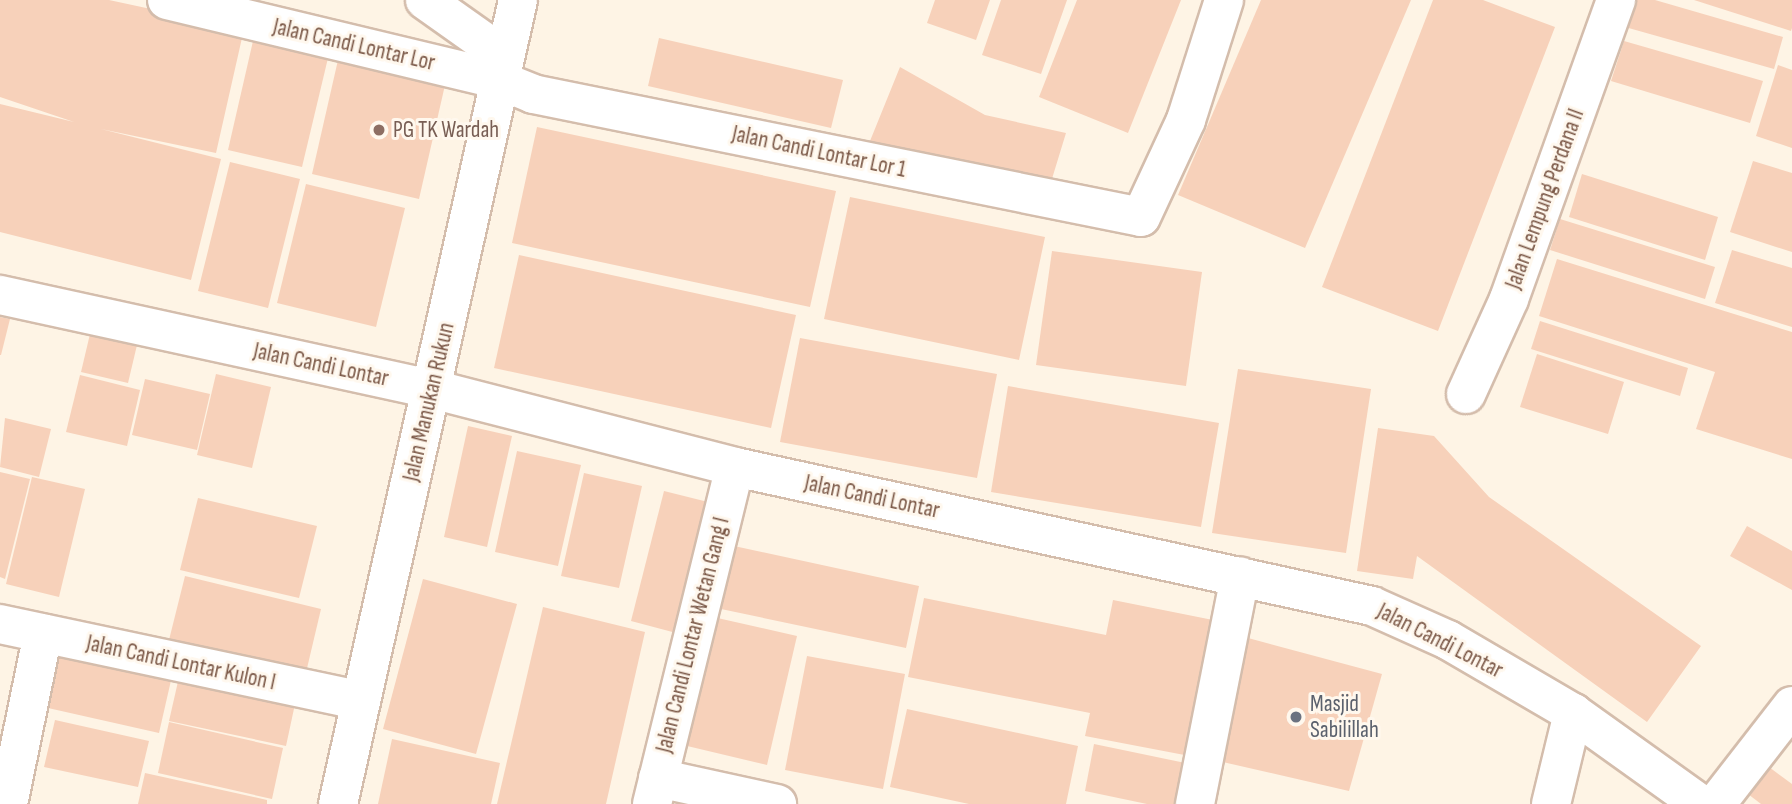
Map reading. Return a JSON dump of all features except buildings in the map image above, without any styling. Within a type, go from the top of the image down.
[{"type":"street","name":"Jalan Candi Lontar Lor","points":[[167,0],[502,68]]},
{"type":"street","points":[[425,0],[502,68]]},
{"type":"street","name":"Jalan Manukan Rukun","points":[[338,804],[518,0]]},
{"type":"street","name":"Jalan Candi Lontar Lor 1","points":[[502,68],[533,94],[1141,217],[1186,120],[1224,0]]},
{"type":"street","name":"Jalan Lempung Perdana II","points":[[1466,394],[1509,299],[1616,0]]},
{"type":"street","name":"Jalan Candi Lontar","points":[[0,295],[432,389],[735,467],[1372,606],[1448,640],[1573,713],[1700,804]]},
{"type":"street","name":"Jalan Candi Lontar Wetan Gang I","points":[[655,791],[735,467]]},
{"type":"street","points":[[1195,804],[1240,576]]},
{"type":"street","name":"Jalan Candi Lontar Kulon I","points":[[0,624],[361,701]]},
{"type":"street","points":[[8,804],[43,634]]},
{"type":"street","points":[[1716,804],[1792,706]]},
{"type":"street","points":[[1551,804],[1573,713]]},
{"type":"street","points":[[655,791],[777,804]]},
{"type":"place","name":"PG TK Wardah","points":[[379,130]]},
{"type":"place","name":"Masjid Sabilillah","points":[[1296,717]]}]
